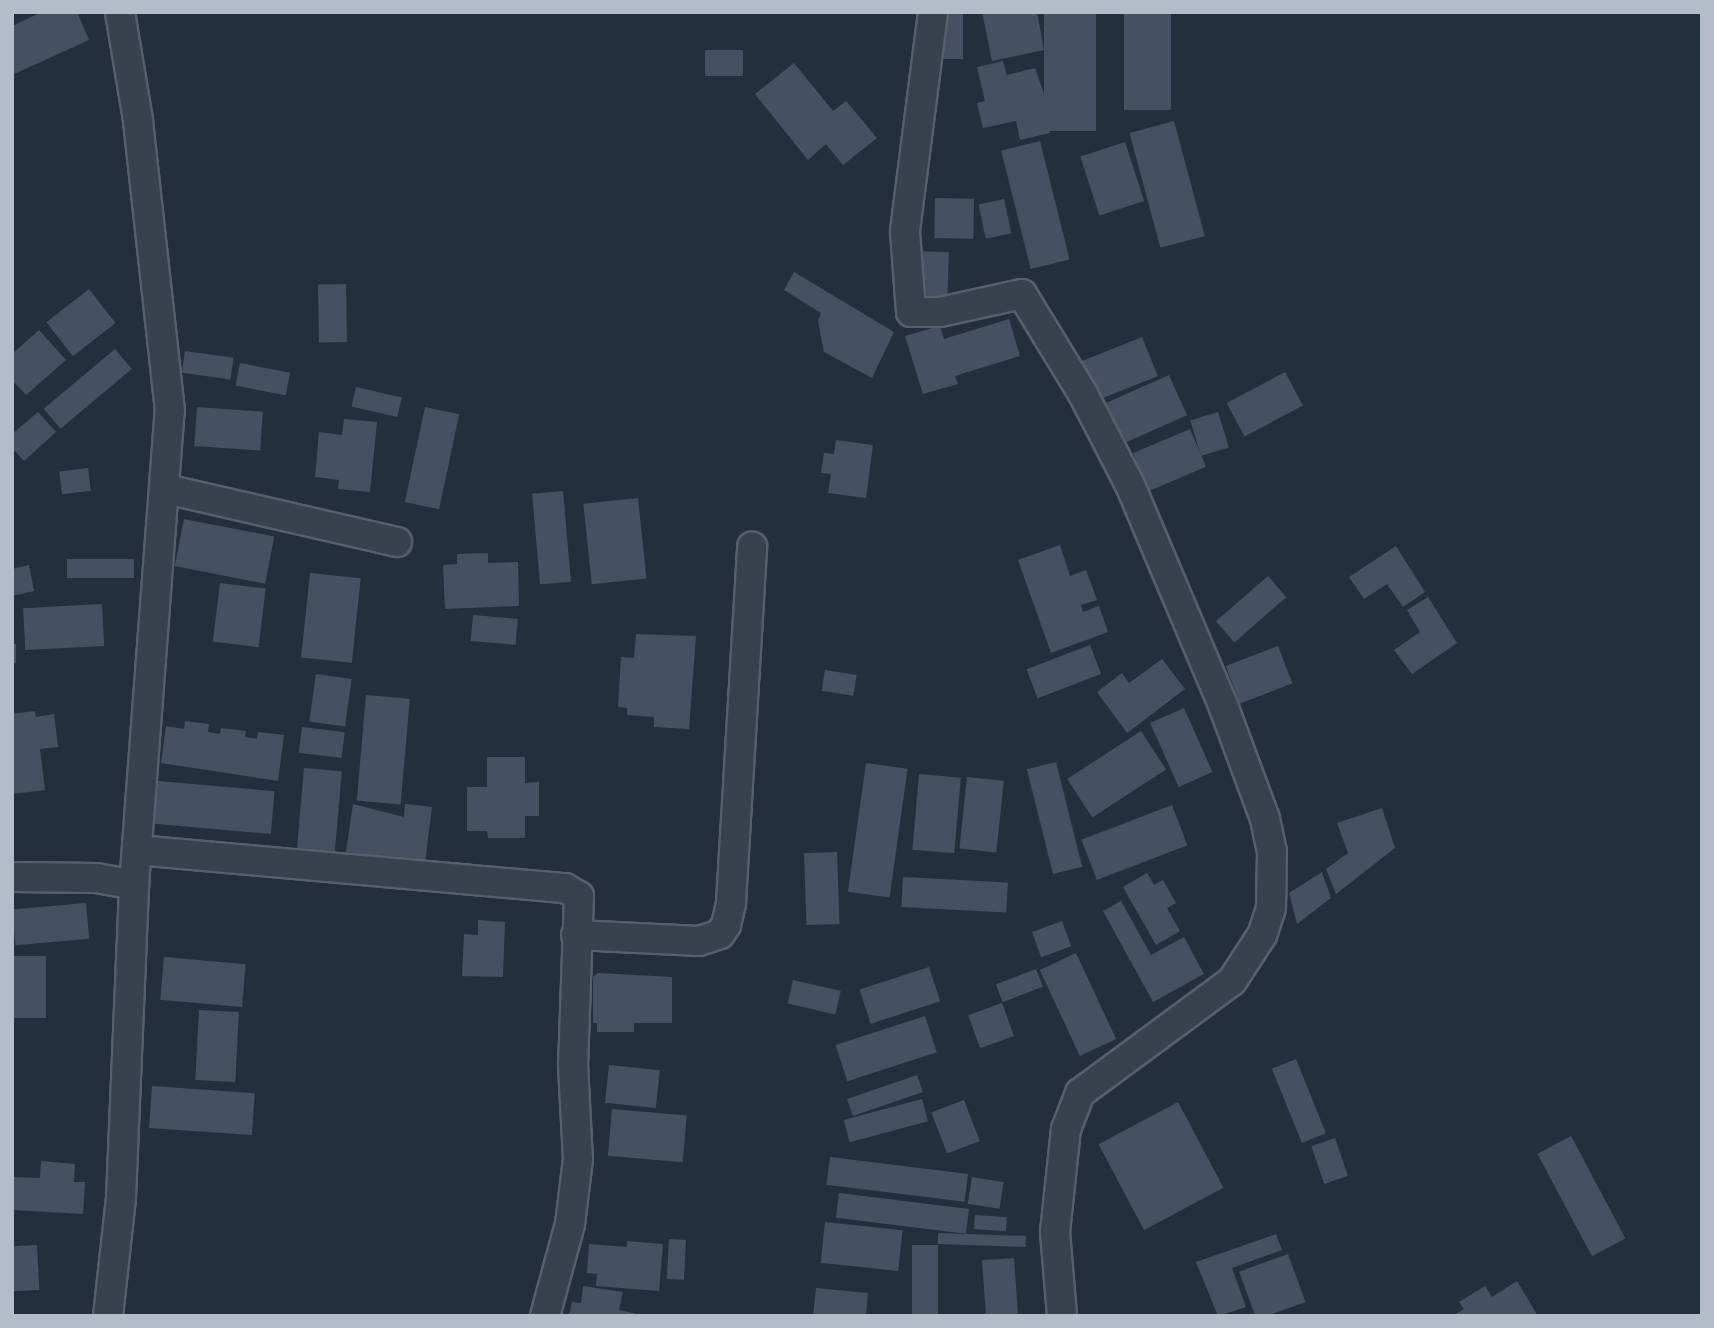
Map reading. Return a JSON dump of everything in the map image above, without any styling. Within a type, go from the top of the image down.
[{"type":"street","points":[[108,1316],[121,1198],[134,885],[166,489],[168,370],[120,12]]},
{"type":"street","points":[[933,12],[905,232],[911,312],[940,312],[1022,294],[1083,394],[1130,485],[1224,708],[1265,819],[1272,852],[1271,908],[1262,935],[1232,981],[1080,1093],[1066,1129],[1055,1232],[1062,1316]]},
{"type":"street","points":[[166,489],[397,542]]},
{"type":"street","points":[[576,935],[699,941],[720,934],[726,925],[731,903],[751,547]]},
{"type":"street","points":[[137,850],[575,891],[581,902],[576,935],[573,1065],[578,1159],[570,1224],[545,1316]]},
{"type":"street","points":[[12,877],[96,878],[134,885]]},
{"type":"building","points":[[42,12],[77,12],[89,40],[12,75],[12,26]]},
{"type":"building","points":[[929,12],[963,12],[963,59],[929,59]]},
{"type":"building","points":[[982,12],[1037,12],[1044,50],[992,61]]},
{"type":"building","points":[[1044,12],[1096,12],[1096,131],[1044,131]]},
{"type":"building","points":[[1124,12],[1171,12],[1171,110],[1124,110]]},
{"type":"building","points":[[705,50],[743,50],[743,76],[705,76]]},
{"type":"building","points":[[1003,61],[1007,75],[1035,68],[1050,111],[1045,113],[1050,133],[1020,140],[1016,121],[983,128],[977,103],[985,101],[977,67]]},
{"type":"building","points":[[794,63],[833,111],[846,101],[877,138],[843,165],[826,144],[808,160],[755,94]]},
{"type":"building","points":[[1174,121],[1205,236],[1160,248],[1130,133]]},
{"type":"building","points":[[1040,141],[1070,259],[1031,269],[1001,151]]},
{"type":"building","points":[[1125,142],[1144,201],[1099,215],[1080,157]]},
{"type":"building","points":[[935,198],[974,199],[973,239],[934,238]]},
{"type":"building","points":[[1004,199],[1011,233],[986,239],[979,204]]},
{"type":"building","points":[[916,251],[949,252],[947,298],[914,297]]},
{"type":"building","points":[[794,272],[894,332],[872,378],[824,352],[818,321],[821,313],[784,290]]},
{"type":"building","points":[[318,284],[346,284],[347,342],[319,342]]},
{"type":"building","points":[[89,289],[115,323],[73,356],[46,322]]},
{"type":"building","points":[[1009,319],[1020,356],[955,376],[958,384],[923,394],[905,336],[940,326],[944,339]]},
{"type":"building","points":[[39,330],[66,360],[26,395],[12,380],[12,354]]},
{"type":"building","points":[[1142,337],[1158,376],[1094,402],[1078,363]]},
{"type":"building","points":[[115,349],[132,369],[60,429],[44,409]]},
{"type":"building","points":[[185,351],[234,358],[230,380],[182,373]]},
{"type":"building","points":[[240,363],[290,373],[286,395],[236,386]]},
{"type":"building","points":[[1285,372],[1303,406],[1245,437],[1227,403]]},
{"type":"building","points":[[1169,375],[1187,415],[1119,445],[1101,405]]},
{"type":"building","points":[[356,387],[402,398],[397,417],[352,406]]},
{"type":"building","points":[[197,407],[263,412],[260,451],[194,446]]},
{"type":"building","points":[[425,407],[459,414],[439,509],[405,502]]},
{"type":"building","points":[[38,412],[56,432],[24,461],[12,448],[12,434]]},
{"type":"building","points":[[1218,412],[1229,447],[1201,456],[1190,420]]},
{"type":"building","points":[[344,419],[377,422],[370,492],[338,489],[339,480],[315,477],[319,432],[342,435]]},
{"type":"building","points":[[1190,429],[1206,467],[1149,491],[1133,453]]},
{"type":"building","points":[[836,440],[873,445],[866,498],[828,493],[831,474],[821,473],[824,453],[834,454]]},
{"type":"building","points":[[88,468],[91,491],[62,494],[59,472]]},
{"type":"building","points":[[563,491],[571,582],[540,584],[532,494]]},
{"type":"building","points":[[638,498],[646,579],[592,584],[583,504]]},
{"type":"building","points":[[184,519],[274,537],[265,584],[175,566]]},
{"type":"building","points":[[1060,545],[1070,576],[1086,570],[1097,600],[1081,605],[1083,612],[1099,606],[1108,632],[1051,653],[1018,560]]},
{"type":"building","points":[[1396,546],[1425,592],[1403,607],[1387,584],[1364,599],[1349,577]]},
{"type":"building","points":[[488,553],[488,563],[518,562],[519,606],[445,609],[443,565],[457,564],[457,554]]},
{"type":"building","points":[[67,559],[134,559],[134,578],[67,578]]},
{"type":"building","points":[[29,565],[34,591],[12,596],[12,569]]},
{"type":"building","points":[[310,573],[361,578],[352,663],[301,658]]},
{"type":"building","points":[[1268,576],[1286,597],[1234,642],[1216,621]]},
{"type":"building","points":[[220,583],[266,589],[258,647],[213,642]]},
{"type":"building","points":[[1428,597],[1457,643],[1412,674],[1394,650],[1420,632],[1407,610]]},
{"type":"building","points":[[102,604],[104,646],[25,650],[23,608]]},
{"type":"building","points":[[473,615],[518,619],[516,645],[471,641]]},
{"type":"building","points":[[636,634],[696,636],[689,729],[654,727],[654,717],[627,715],[627,708],[618,707],[621,657],[634,658]]},
{"type":"building","points":[[12,644],[16,644],[16,663],[12,663]]},
{"type":"building","points":[[1090,645],[1101,674],[1038,698],[1027,669]]},
{"type":"building","points":[[1278,646],[1292,683],[1240,703],[1226,666]]},
{"type":"building","points":[[1162,659],[1185,689],[1127,733],[1097,692],[1122,673],[1129,683]]},
{"type":"building","points":[[825,670],[857,675],[853,696],[822,691]]},
{"type":"building","points":[[316,674],[352,679],[345,727],[309,722]]},
{"type":"building","points":[[366,695],[410,699],[401,804],[357,801]]},
{"type":"building","points":[[1184,708],[1212,772],[1179,787],[1150,723]]},
{"type":"building","points":[[35,711],[36,717],[54,714],[58,747],[40,749],[45,790],[12,794],[12,714]]},
{"type":"building","points":[[185,721],[209,724],[208,732],[220,734],[221,728],[246,731],[245,737],[257,739],[258,732],[284,735],[278,781],[161,763],[166,726],[184,729]]},
{"type":"building","points":[[302,727],[345,732],[342,758],[299,753]]},
{"type":"building","points":[[1141,731],[1166,770],[1092,818],[1067,779]]},
{"type":"building","points":[[487,757],[525,757],[525,783],[539,782],[539,816],[525,816],[525,838],[488,838],[487,831],[467,831],[467,787],[487,787]]},
{"type":"building","points":[[1056,762],[1082,867],[1053,874],[1027,769]]},
{"type":"building","points":[[866,763],[908,769],[889,898],[848,892]]},
{"type":"building","points":[[304,768],[342,771],[335,852],[297,849]]},
{"type":"building","points":[[919,774],[961,778],[954,853],[912,850]]},
{"type":"building","points":[[967,777],[1004,781],[996,852],[959,849]]},
{"type":"building","points":[[158,781],[275,791],[271,834],[154,824]]},
{"type":"building","points":[[353,804],[404,817],[405,804],[432,807],[425,862],[346,852]]},
{"type":"building","points":[[1172,805],[1187,845],[1097,880],[1081,840]]},
{"type":"building","points":[[1382,808],[1395,848],[1336,894],[1326,869],[1348,853],[1337,823]]},
{"type":"building","points":[[837,852],[840,924],[807,925],[804,853]]},
{"type":"building","points":[[1322,872],[1331,898],[1297,924],[1289,893]]},
{"type":"building","points":[[1147,873],[1154,885],[1163,880],[1176,903],[1167,908],[1180,931],[1156,945],[1123,887]]},
{"type":"building","points":[[903,877],[1008,882],[1006,912],[901,907]]},
{"type":"building","points":[[1121,901],[1151,955],[1184,937],[1204,974],[1153,1002],[1103,911]]},
{"type":"building","points":[[86,903],[89,939],[15,945],[12,909]]},
{"type":"building","points":[[478,920],[505,922],[503,977],[462,976],[464,934],[478,935]]},
{"type":"building","points":[[1062,921],[1071,946],[1041,957],[1032,932]]},
{"type":"building","points":[[1076,953],[1116,1039],[1080,1056],[1040,970]]},
{"type":"building","points":[[12,956],[46,956],[46,1018],[12,1018]]},
{"type":"building","points":[[164,957],[246,964],[242,1007],[160,1000]]},
{"type":"building","points":[[929,967],[940,1001],[871,1024],[860,990]]},
{"type":"building","points":[[1036,969],[1043,987],[1003,1002],[996,984]]},
{"type":"building","points":[[598,973],[672,977],[672,1023],[634,1023],[634,1032],[597,1032],[597,1023],[593,1023],[593,977]]},
{"type":"building","points":[[793,980],[841,991],[835,1014],[788,1003]]},
{"type":"building","points":[[1002,1003],[1014,1036],[980,1048],[968,1015]]},
{"type":"building","points":[[199,1010],[239,1012],[235,1082],[195,1080]]},
{"type":"building","points":[[925,1016],[937,1052],[847,1081],[836,1045]]},
{"type":"building","points":[[1296,1059],[1326,1133],[1302,1143],[1272,1069]]},
{"type":"building","points":[[609,1065],[660,1070],[656,1108],[605,1103]]},
{"type":"building","points":[[917,1075],[923,1092],[853,1116],[847,1099]]},
{"type":"building","points":[[152,1086],[255,1093],[252,1135],[149,1128]]},
{"type":"building","points":[[922,1099],[928,1121],[850,1142],[844,1120]]},
{"type":"building","points":[[964,1100],[980,1141],[947,1154],[931,1113]]},
{"type":"building","points":[[1178,1102],[1224,1188],[1144,1230],[1099,1144]]},
{"type":"building","points":[[612,1109],[687,1116],[683,1162],[608,1156]]},
{"type":"building","points":[[1571,1136],[1625,1238],[1592,1256],[1537,1154]]},
{"type":"building","points":[[1335,1138],[1348,1176],[1324,1184],[1311,1146]]},
{"type":"building","points":[[830,1157],[968,1174],[965,1202],[827,1185]]},
{"type":"building","points":[[41,1161],[75,1164],[74,1182],[85,1182],[83,1214],[12,1210],[12,1177],[40,1178]]},
{"type":"building","points":[[972,1177],[1004,1182],[999,1209],[968,1204]]},
{"type":"building","points":[[839,1193],[969,1209],[966,1234],[836,1218]]},
{"type":"building","points":[[975,1215],[1007,1217],[1006,1231],[974,1229]]},
{"type":"building","points":[[825,1222],[903,1230],[898,1271],[821,1263]]},
{"type":"building","points":[[938,1233],[1026,1236],[1026,1247],[938,1244]]},
{"type":"building","points":[[1276,1234],[1282,1250],[1232,1268],[1246,1307],[1218,1316],[1196,1262]]},
{"type":"building","points":[[669,1239],[686,1240],[684,1280],[667,1279]]},
{"type":"building","points":[[627,1241],[663,1244],[659,1291],[596,1286],[597,1274],[587,1273],[589,1244],[627,1247]]},
{"type":"building","points":[[37,1245],[39,1290],[14,1291],[12,1246]]},
{"type":"building","points":[[912,1245],[938,1245],[938,1316],[912,1316]]},
{"type":"building","points":[[1288,1254],[1305,1302],[1267,1316],[1255,1316],[1239,1272]]},
{"type":"building","points":[[1014,1258],[1018,1316],[986,1316],[982,1260]]},
{"type":"building","points":[[1517,1281],[1538,1316],[1453,1316],[1464,1309],[1459,1302],[1485,1286],[1492,1297]]},
{"type":"building","points":[[583,1286],[623,1292],[619,1310],[646,1316],[569,1316],[572,1302],[581,1303]]},
{"type":"building","points":[[816,1288],[868,1293],[866,1316],[813,1316]]}]
